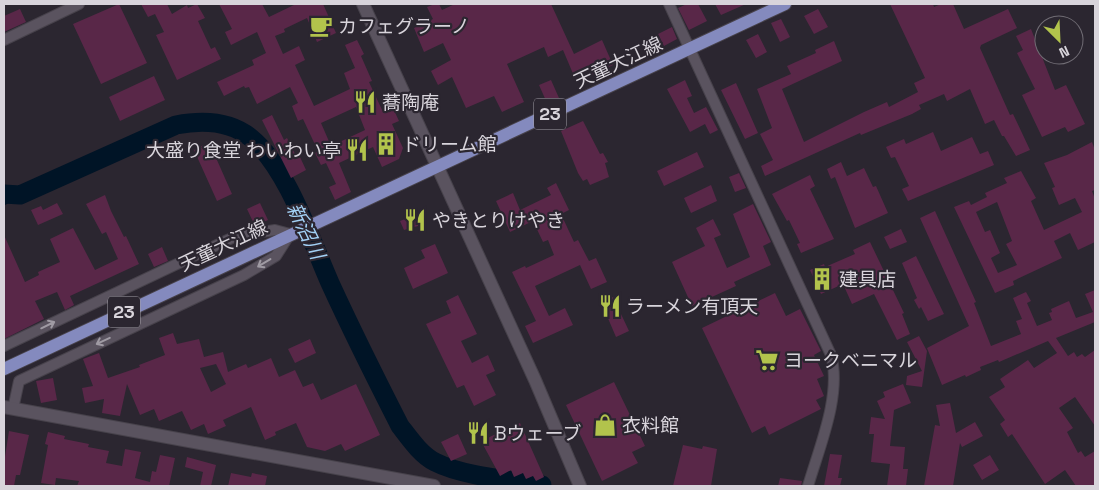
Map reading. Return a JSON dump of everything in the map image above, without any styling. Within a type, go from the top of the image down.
[{"type":"main road","name":"天童大江線","points":[[4,369],[785,4]]},
{"type":"street","points":[[4,40],[79,4]]},
{"type":"street","points":[[363,4],[535,380],[580,486]]},
{"type":"street","points":[[669,4],[832,355],[834,386],[808,486]]},
{"type":"street","points":[[4,346],[236,236],[275,230],[294,232]]},
{"type":"street","points":[[294,232],[276,256],[244,275],[19,381],[9,408],[434,486]]},
{"type":"building","points":[[119,4],[147,63],[101,84],[73,24]]},
{"type":"building","points":[[141,4],[167,4],[172,14],[187,5],[188,8],[197,4],[205,18],[198,21],[211,49],[215,47],[221,59],[177,80],[156,35],[164,32],[155,14],[148,17]]},
{"type":"building","points":[[219,4],[262,4],[269,17],[296,4],[323,4],[336,33],[317,42],[307,18],[284,29],[285,32],[275,36],[283,54],[299,46],[305,60],[295,65],[314,106],[350,89],[344,73],[355,68],[345,45],[357,40],[364,54],[361,56],[372,81],[369,82],[383,112],[393,108],[399,121],[392,124],[403,148],[399,159],[382,167],[373,147],[339,163],[351,192],[335,200],[329,187],[336,184],[326,163],[321,165],[315,153],[318,151],[303,119],[298,121],[292,106],[298,103],[290,87],[257,104],[249,87],[245,88],[244,86],[224,96],[217,82],[254,65],[252,60],[266,53],[257,32],[231,45],[225,32],[232,29]],"holes":[[[356,107],[365,130],[331,146],[321,123]]]},
{"type":"building","points":[[439,4],[442,10],[455,4],[551,4],[574,54],[602,40],[613,65],[590,76],[587,70],[574,76],[563,50],[548,57],[544,47],[507,64],[524,102],[502,112],[494,96],[466,108],[452,77],[438,85],[431,71],[451,60],[443,43],[424,52],[414,28],[433,19],[427,7]]},
{"type":"building","points":[[687,4],[698,4],[707,21],[689,30],[678,8]]},
{"type":"building","points":[[715,4],[746,4],[721,15]]},
{"type":"building","points":[[890,4],[933,4],[934,7],[941,4],[953,4],[964,29],[1008,9],[1017,28],[981,45],[980,48],[1010,115],[1013,114],[1030,150],[1016,156],[1004,136],[1002,136],[994,120],[985,124],[970,89],[947,101],[944,94],[919,105],[921,109],[912,114],[861,135],[860,133],[765,176],[761,166],[773,160],[760,134],[772,128],[757,89],[791,74],[787,66],[816,53],[815,50],[834,41],[842,61],[782,89],[804,142],[864,112],[887,102],[889,107],[918,92],[914,83],[925,78]]},
{"type":"building","points":[[20,9],[26,22],[4,32],[4,16]]},
{"type":"building","points":[[818,9],[828,27],[814,34],[804,16]]},
{"type":"building","points":[[781,19],[790,37],[780,42],[771,23]]},
{"type":"building","points":[[672,27],[677,39],[664,46],[658,34]]},
{"type":"building","points":[[1031,29],[1034,37],[1034,65],[1045,65],[1055,90],[1066,85],[1085,124],[1068,132],[1065,127],[1042,137],[1022,95],[1035,89],[1017,53],[1023,50],[1016,36]]},
{"type":"building","points":[[758,34],[767,52],[756,58],[746,40]]},
{"type":"building","points":[[154,76],[165,100],[120,121],[109,97]]},
{"type":"building","points":[[551,80],[559,98],[547,103],[539,85]]},
{"type":"building","points":[[685,80],[692,96],[687,98],[694,113],[706,107],[718,130],[710,134],[705,124],[690,132],[667,89]]},
{"type":"building","points":[[736,83],[758,133],[745,139],[721,90]]},
{"type":"building","points":[[272,115],[284,140],[287,138],[297,158],[300,157],[306,170],[291,178],[262,120]]},
{"type":"building","points":[[583,121],[600,154],[603,153],[608,162],[605,163],[609,177],[590,185],[587,179],[583,181],[578,173],[561,131]]},
{"type":"building","points":[[933,132],[941,151],[972,137],[980,154],[988,151],[994,165],[908,201],[902,189],[909,186],[895,157],[891,158],[886,147],[904,139],[906,144]]},
{"type":"building","points":[[209,142],[232,194],[217,201],[194,150]]},
{"type":"building","points":[[1092,142],[1095,150],[1095,190],[1092,191],[1095,199],[1095,242],[1078,250],[1070,233],[1054,241],[1062,258],[1013,281],[1014,285],[995,293],[954,207],[969,201],[971,205],[987,197],[985,193],[1007,183],[1004,178],[1021,171],[1036,198],[1031,201],[1044,230],[1082,212],[1075,198],[1059,205],[1052,188],[1055,187],[1044,163],[1067,155]],"holes":[[[997,202],[1012,241],[1006,244],[1017,265],[998,273],[991,258],[1000,253],[990,230],[985,232],[976,212]]]},
{"type":"building","points":[[697,152],[704,167],[664,186],[657,171]]},
{"type":"building","points":[[841,162],[847,176],[864,168],[873,187],[876,186],[888,213],[855,228],[835,177],[831,179],[827,169]]},
{"type":"building","points":[[739,173],[746,188],[735,192],[729,177]]},
{"type":"building","points":[[810,175],[815,186],[810,189],[834,239],[801,253],[797,244],[800,243],[789,220],[787,221],[772,194]]},
{"type":"building","points":[[556,183],[569,210],[561,214],[574,242],[578,240],[589,261],[596,258],[607,282],[591,289],[580,265],[535,286],[549,316],[565,308],[573,325],[533,343],[525,326],[536,321],[512,272],[525,266],[526,268],[554,255],[548,240],[543,242],[533,221],[510,232],[496,201],[513,193],[520,210],[551,195],[547,188]]},
{"type":"building","points":[[711,185],[717,201],[691,213],[684,198]]},
{"type":"building","points":[[105,195],[111,211],[124,237],[126,236],[139,264],[70,296],[74,305],[65,310],[57,292],[35,301],[44,319],[4,339],[4,235],[25,282],[39,275],[38,272],[60,262],[50,239],[73,228],[95,270],[118,259],[106,232],[102,234],[86,204]]},
{"type":"building","points":[[57,203],[63,214],[38,225],[31,210],[41,206],[43,210]]},
{"type":"building","points":[[260,203],[268,220],[255,226],[247,209]]},
{"type":"building","points":[[753,204],[771,242],[763,246],[771,265],[734,282],[736,286],[692,306],[672,262],[705,246],[696,228],[713,219],[721,235],[714,238],[727,268],[750,257],[733,214]]},
{"type":"building","points":[[935,211],[976,302],[974,303],[991,346],[1021,334],[1016,321],[1022,319],[1013,298],[1026,292],[1031,301],[1027,303],[1037,326],[1052,320],[1049,313],[1052,312],[1051,309],[1069,301],[1076,318],[1093,312],[1085,294],[1095,290],[1095,322],[1056,338],[1068,356],[1074,352],[1077,357],[1082,354],[1085,357],[1095,350],[1095,426],[1075,397],[1059,408],[1073,428],[1067,432],[1078,453],[1081,451],[1085,457],[1095,451],[1095,486],[1076,486],[1065,470],[1045,484],[1012,434],[1008,437],[1000,424],[1005,420],[989,397],[1005,387],[1000,379],[1028,360],[1034,368],[1057,353],[1048,341],[999,362],[998,360],[980,367],[981,370],[942,385],[927,348],[969,326],[920,218]]},
{"type":"building","points":[[420,213],[425,224],[404,230],[400,221]]},
{"type":"building","points":[[901,229],[907,242],[890,249],[884,237]]},
{"type":"building","points":[[870,242],[904,313],[902,314],[910,334],[897,340],[874,294],[852,304],[843,284],[821,294],[810,270],[824,264],[825,267],[855,254],[853,250]]},
{"type":"building","points":[[435,244],[448,273],[413,289],[404,268],[425,258],[421,250]]},
{"type":"building","points":[[162,247],[168,261],[154,267],[148,254]]},
{"type":"building","points":[[916,256],[944,314],[928,321],[921,307],[919,309],[914,300],[917,298],[902,263]]},
{"type":"building","name":"ヨークベニマル","points":[[775,293],[786,316],[800,309],[821,351],[814,355],[824,376],[817,379],[824,396],[816,400],[821,409],[769,435],[765,426],[752,433],[702,328]]},
{"type":"building","points":[[458,295],[477,334],[461,341],[472,363],[488,355],[495,371],[486,375],[496,395],[474,406],[464,385],[457,388],[426,324],[451,313],[446,301]]},
{"type":"building","points":[[613,297],[629,331],[616,337],[601,302]]},
{"type":"building","points":[[173,333],[177,344],[199,339],[204,357],[223,352],[228,372],[246,364],[248,368],[271,358],[279,377],[295,370],[303,387],[313,383],[321,400],[356,384],[380,435],[345,451],[341,444],[325,451],[307,447],[296,423],[275,432],[276,435],[265,440],[251,407],[223,420],[226,426],[208,434],[204,424],[191,430],[182,411],[159,421],[154,409],[140,415],[127,384],[120,416],[102,413],[104,399],[85,403],[82,388],[93,386],[83,359],[99,353],[108,378],[140,367],[139,365],[165,355],[159,338]],"holes":[[[216,364],[226,384],[211,392],[200,368]]]},
{"type":"building","points":[[919,336],[927,351],[922,387],[906,385],[907,376],[922,371],[907,342]]},
{"type":"building","points":[[310,339],[316,353],[295,363],[288,349]]},
{"type":"building","points":[[53,378],[57,400],[41,403],[36,381]]},
{"type":"building","name":"衣料館","points":[[614,382],[645,446],[632,452],[638,463],[602,481],[566,405]]},
{"type":"building","points":[[903,384],[911,403],[894,410],[890,446],[905,447],[903,469],[908,469],[906,486],[887,486],[890,464],[871,462],[874,434],[869,434],[871,417],[885,419],[877,401],[885,397],[883,392]]},
{"type":"building","points":[[950,403],[956,433],[975,422],[983,436],[962,447],[960,443],[953,486],[924,486],[935,425],[940,426],[936,405]]},
{"type":"building","points":[[520,423],[544,477],[536,481],[533,476],[526,479],[523,473],[514,477],[511,470],[500,476],[481,441]]},
{"type":"building","points":[[9,431],[29,435],[20,475],[16,475],[14,486],[4,486],[4,463]]},
{"type":"building","points":[[48,432],[65,436],[64,439],[89,444],[88,447],[109,451],[106,463],[122,466],[125,449],[141,452],[135,478],[150,482],[152,471],[156,472],[160,455],[175,458],[169,486],[77,486],[79,481],[56,478],[55,485],[41,483],[48,445],[45,444]]},
{"type":"building","points":[[458,434],[467,454],[451,461],[441,442]]},
{"type":"building","points":[[683,445],[702,449],[703,446],[717,449],[711,486],[673,486]]},
{"type":"building","points":[[830,454],[842,455],[838,478],[842,478],[840,486],[824,486]]},
{"type":"building","points":[[990,455],[999,470],[982,480],[973,465]]},
{"type":"building","points":[[187,457],[216,465],[211,486],[200,486],[203,472],[185,467]]},
{"type":"building","points":[[231,473],[251,477],[252,473],[267,476],[265,486],[228,486]]},
{"type":"building","points":[[780,478],[802,481],[801,486],[778,486]]},
{"type":"waterway","name":"新沼川","points":[[4,194],[20,195],[176,125],[196,122],[215,123],[243,132],[264,151],[287,185],[364,355],[400,426],[416,446],[425,455],[446,467],[487,477],[542,485]]},
{"type":"waterway","points":[[4,204],[20,195]]},
{"type":"place","name":"カフェグラーノ","points":[[321,26]]},
{"type":"place","name":"蕎陶庵","points":[[365,102]]},
{"type":"place","name":"ドリーム館","points":[[386,144]]},
{"type":"place","name":"大盛り食堂 わいわい亭","points":[[357,150]]},
{"type":"place","name":"やきとりけやき","points":[[415,220]]},
{"type":"place","name":"建具店","points":[[822,279]]},
{"type":"place","name":"ラーメン有頂天","points":[[610,306]]},
{"type":"place","name":"ヨークベニマル","points":[[767,360]]},
{"type":"place","name":"衣料館","points":[[605,425]]},
{"type":"place","name":"Bウェーブ","points":[[478,433]]}]
